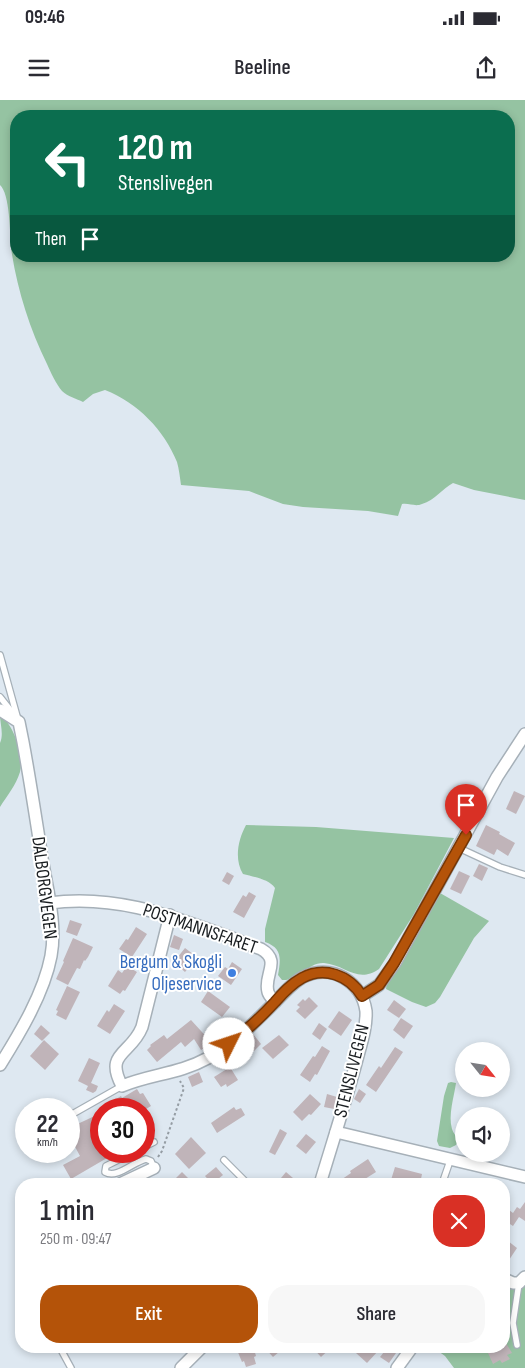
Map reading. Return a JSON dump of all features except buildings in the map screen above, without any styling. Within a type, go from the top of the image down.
[{"type":"street","points":[[0,710],[18,722]]},
{"type":"street","name":"DALBORGVEGEN","points":[[0,1065],[18,1034],[45,977],[52,946],[49,903],[26,757],[18,722]]},
{"type":"street","name":"STENSLIVEGEN","points":[[322,1178],[364,1028],[366,1010],[362,996],[379,985],[394,963],[497,777],[521,747],[525,734]]},
{"type":"street","name":"POSTMANNSFARET","points":[[49,903],[110,903],[137,907],[170,915],[256,947],[267,953],[271,964],[268,989],[275,1002]]},
{"type":"street","points":[[170,915],[142,1027],[135,1041],[120,1055],[116,1063],[116,1076],[122,1086],[143,1079],[174,1073],[202,1062],[222,1050],[242,1034],[298,981],[308,975],[319,972],[334,973],[352,983],[362,996]]},
{"type":"street","points":[[336,1132],[525,1177]]},
{"type":"street","points":[[131,1178],[153,1166]]},
{"type":"street","points":[[510,1282],[513,1283],[522,1280]]},
{"type":"street","points":[[181,1368],[197,1353]]},
{"type":"street","points":[[397,1368],[409,1353]]},
{"type":"lane","points":[[0,654],[18,722]]},
{"type":"lane","points":[[0,697],[18,722]]},
{"type":"lane","points":[[459,848],[509,871],[525,875]]},
{"type":"lane","points":[[80,1110],[122,1086]]},
{"type":"lane","points":[[444,1178],[451,1158]]},
{"type":"lane","points":[[224,1160],[242,1178]]},
{"type":"lane","points":[[112,1163],[106,1166],[105,1172],[112,1174],[135,1163]]},
{"type":"lane","points":[[517,1345],[514,1323],[522,1280]]},
{"type":"lane","points":[[63,1353],[71,1368]]},
{"type":"path","points":[[153,1166],[162,1151],[184,1088],[174,1073]]},
{"type":"green space","points":[[0,100],[525,100],[525,500],[474,490],[453,483],[427,502],[419,505],[402,504],[398,516],[368,511],[303,507],[283,504],[249,491],[181,485],[177,462],[172,450],[157,429],[139,410],[105,390],[93,394],[83,402],[64,393],[60,388],[41,350],[24,308],[14,262],[515,262],[515,110],[10,110],[10,224],[8,205],[0,185]]},
{"type":"green space","points":[[0,715],[14,733],[21,757],[21,765],[16,781],[0,807],[0,743],[2,733]]},
{"type":"green space","points":[[246,825],[316,827],[454,838],[414,914],[379,969],[364,975],[332,964],[318,963],[293,978],[282,980],[278,975],[279,954],[275,947],[265,942],[265,929],[275,888],[265,880],[243,874],[240,868],[238,850]]},
{"type":"green space","points":[[440,893],[489,921],[474,938],[440,997],[435,1003],[426,1007],[386,989],[387,982]]},
{"type":"green space","points":[[448,1083],[455,1083],[451,1124],[455,1134],[455,1146],[450,1148],[439,1146],[437,1141],[444,1096]]},
{"type":"green space","points":[[510,1277],[518,1280],[525,1277],[525,1368],[454,1368],[441,1353],[510,1353]]},
{"type":"place","name":"Bergum & Skogli Oljeservice","points":[[232,973]]},
{"type":"route","points":[[229,1044],[242,1034],[289,988],[308,975],[319,972],[334,973],[352,983],[362,996],[379,985],[402,951],[466,835]]}]
